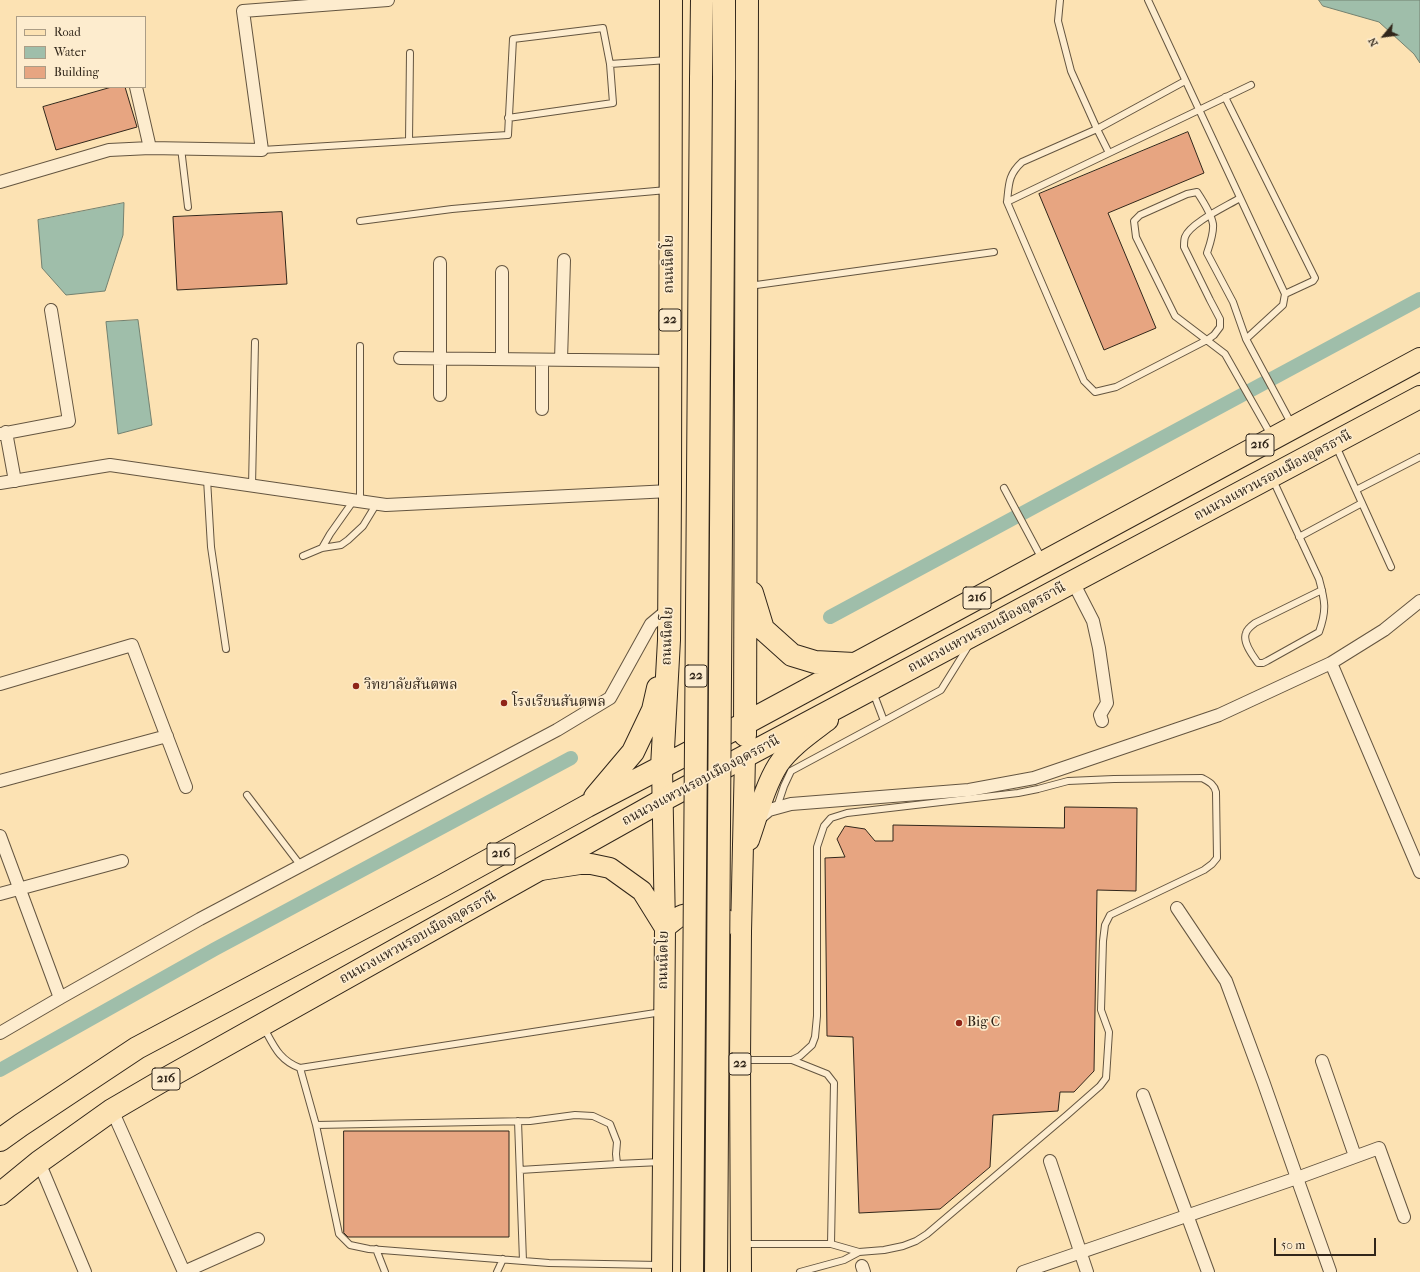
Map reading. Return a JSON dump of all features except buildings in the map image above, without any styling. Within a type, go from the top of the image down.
[{"type":"highway","name":"ถนนนิตโย","points":[[662,767],[669,640],[671,0]]},
{"type":"highway","name":"ถนนนิตโย","points":[[692,1272],[702,0]]},
{"type":"highway","name":"22","points":[[716,1272],[724,0]]},
{"type":"highway","name":"22","points":[[745,757],[747,0]]},
{"type":"highway","name":"216","points":[[0,1140],[20,1125],[137,1048],[442,886],[587,806],[746,723],[1420,359]]},
{"type":"highway","name":"ถนนวงแหวนรอบเมืองอุดรธานี","points":[[0,1194],[39,1162],[112,1110],[663,800],[1420,397]]},
{"type":"highway","points":[[669,609],[692,621],[722,620],[735,612],[745,582]]},
{"type":"highway","points":[[745,582],[763,628],[792,655],[814,662],[855,664]]},
{"type":"highway","points":[[587,806],[633,752],[653,710],[669,640]]},
{"type":"main road","points":[[742,857],[756,821],[766,788],[786,755],[807,736],[869,690]]},
{"type":"main road","name":"22","points":[[741,1272],[740,1060],[742,857],[745,757]]},
{"type":"main road","name":"ถนนนิตโย","points":[[662,767],[665,928],[663,1012],[662,1269]]},
{"type":"main road","points":[[537,871],[580,864],[591,864],[610,868],[642,891],[665,928],[683,915],[704,913],[726,918],[741,932]]},
{"type":"street","points":[[0,182],[109,150],[181,148],[262,150],[243,11],[388,0]]},
{"type":"street","points":[[136,88],[150,148]]},
{"type":"street","points":[[561,360],[564,260]]},
{"type":"street","points":[[440,263],[440,395]]},
{"type":"street","points":[[502,272],[502,359]]},
{"type":"street","points":[[15,481],[3,433],[69,421],[52,310]]},
{"type":"street","points":[[400,358],[670,361]]},
{"type":"street","points":[[542,360],[542,409]]},
{"type":"street","points":[[0,482],[15,481],[110,465],[386,505],[670,491]]},
{"type":"street","points":[[1073,582],[1094,620],[1107,703],[1100,715],[1102,721]]},
{"type":"street","points":[[756,821],[769,810],[792,804],[969,790],[1034,778],[1219,715],[1331,663],[1384,630],[1419,604]]},
{"type":"street","points":[[0,1033],[200,919],[558,730],[610,698],[651,624],[669,609]]},
{"type":"street","points":[[0,684],[132,645],[186,787]]},
{"type":"street","points":[[1331,663],[1420,872]]},
{"type":"street","points":[[0,781],[167,736]]},
{"type":"street","points":[[0,836],[60,998]]},
{"type":"street","points":[[0,894],[122,861]]},
{"type":"street","points":[[1177,908],[1226,981],[1330,1271]]},
{"type":"street","points":[[1322,1061],[1355,1156]]},
{"type":"street","points":[[1143,1095],[1208,1272]]},
{"type":"street","points":[[112,1110],[184,1272],[258,1239]]},
{"type":"street","points":[[1023,1272],[1297,1178],[1378,1148],[1404,1218]]},
{"type":"street","points":[[1050,1161],[1087,1272]]},
{"type":"street","points":[[39,1162],[85,1272]]},
{"type":"lane","points":[[1060,0],[1058,21],[1071,71],[1109,153]]},
{"type":"lane","points":[[1148,0],[1285,294],[1283,304],[1246,340]]},
{"type":"lane","points":[[262,150],[508,135],[508,118],[512,39],[603,28],[610,64],[613,103],[508,118]]},
{"type":"lane","points":[[409,141],[410,53]]},
{"type":"lane","points":[[610,64],[671,59]]},
{"type":"lane","points":[[1185,81],[1097,129],[1022,162],[1013,170],[1009,182],[1008,202],[1084,381],[1095,392],[1116,387],[1207,340],[1214,335],[1220,327],[1220,319],[1184,247],[1185,238],[1191,229],[1209,215],[1240,198]]},
{"type":"lane","points":[[1008,202],[1251,85]]},
{"type":"lane","points":[[1225,97],[1315,278],[1313,281],[1285,294]]},
{"type":"lane","points":[[181,148],[188,207]]},
{"type":"lane","points":[[360,221],[452,209],[671,190]]},
{"type":"lane","points":[[1273,438],[1225,354],[1175,316],[1136,237],[1134,220],[1140,215],[1187,194],[1197,192],[1204,202],[1213,224],[1211,241],[1207,253],[1233,302],[1246,340],[1294,428]]},
{"type":"lane","points":[[747,286],[994,252]]},
{"type":"lane","points":[[252,486],[255,342]]},
{"type":"lane","points":[[322,548],[330,534],[357,501],[360,346]]},
{"type":"lane","points":[[1335,443],[1390,567]]},
{"type":"lane","points":[[1356,490],[1420,457]]},
{"type":"lane","points":[[1271,476],[1319,579],[1322,590],[1324,599],[1324,617],[1319,632],[1267,661],[1258,663],[1247,643],[1245,636],[1246,631],[1255,623],[1322,590]]},
{"type":"lane","points":[[207,479],[211,547],[226,649]]},
{"type":"lane","points":[[1004,488],[1044,562]]},
{"type":"lane","points":[[303,556],[322,548],[341,545],[348,540],[363,526],[377,503]]},
{"type":"lane","points":[[1299,537],[1362,503]]},
{"type":"lane","points":[[776,808],[791,771],[941,690],[975,634]]},
{"type":"lane","points":[[869,690],[884,721]]},
{"type":"lane","points":[[742,1244],[831,1244],[859,1252],[884,1250],[903,1246],[916,1241],[927,1234],[1100,1086],[1106,1078],[1109,1032],[1101,1010],[1103,941],[1105,925],[1110,915],[1204,870],[1217,858],[1216,792],[1214,786],[1202,778],[1068,781],[1018,793],[847,812],[831,818],[824,826],[817,847],[817,1016],[814,1037],[812,1045],[800,1056],[792,1060]]},
{"type":"lane","points":[[247,795],[301,866]]},
{"type":"lane","points":[[262,1026],[281,1057],[289,1064],[300,1068],[663,1012]]},
{"type":"lane","points":[[740,1060],[792,1060],[827,1074],[834,1083],[831,1244]]},
{"type":"lane","points":[[300,1068],[316,1125],[338,1234],[350,1245],[376,1250],[549,1263],[662,1269]]},
{"type":"lane","points":[[316,1125],[530,1121],[575,1115],[593,1116],[610,1124],[617,1142],[617,1164]]},
{"type":"lane","points":[[518,1121],[523,1261]]},
{"type":"lane","points":[[520,1170],[663,1162]]},
{"type":"lane","points":[[376,1250],[385,1272]]},
{"type":"lane","points":[[800,1272],[844,1260],[859,1252]]},
{"type":"lane","points":[[497,1272],[503,1259]]},
{"type":"water","points":[[1319,0],[1420,0],[1420,63],[1414,54],[1379,22],[1323,6]]},
{"type":"water","points":[[124,203],[123,235],[105,291],[66,295],[42,268],[38,220]]},
{"type":"water","points":[[138,320],[152,425],[118,434],[106,322]]},
{"type":"waterway","points":[[830,617],[1420,299]]},
{"type":"waterway","points":[[0,1070],[215,949],[571,758]]},
{"type":"place","name":"วิทยาลัยสันตพล","points":[[356,686]]},
{"type":"place","name":"โรงเรียนสันตพล","points":[[504,703]]},
{"type":"place","name":"Big C","points":[[959,1023]]}]
